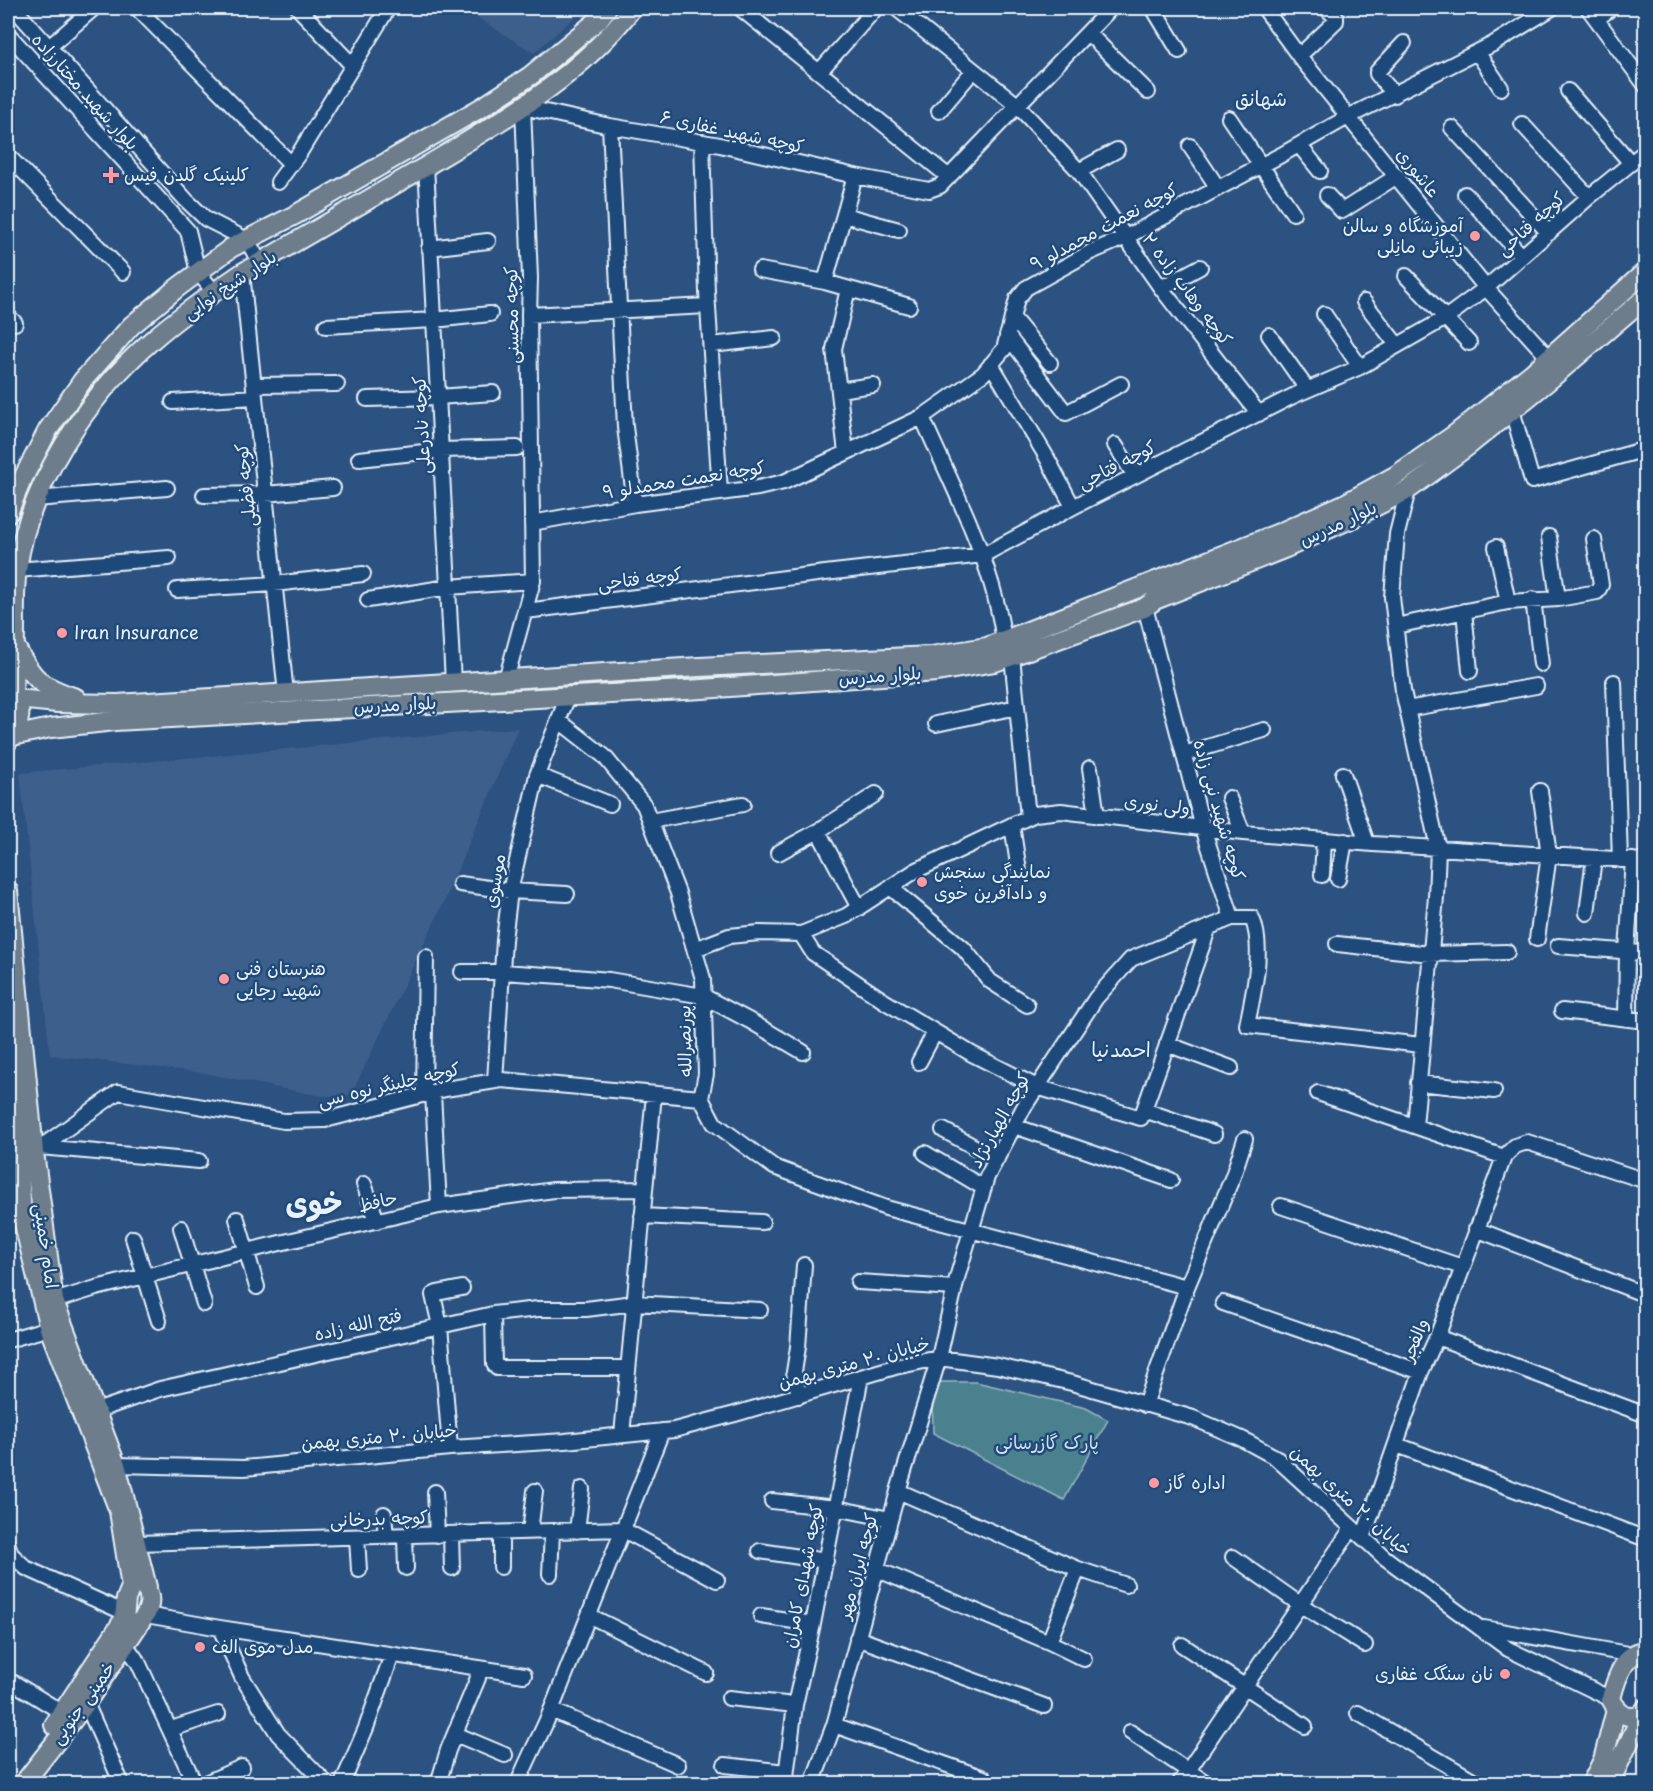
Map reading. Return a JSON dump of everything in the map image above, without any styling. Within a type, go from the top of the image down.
[{"type":"main road","name":"بلوار شیخ نوایی","points":[[8,513],[48,430],[83,380],[131,326],[231,248],[493,100],[530,76],[598,20],[607,8]]},
{"type":"main road","name":"بلوار شیخ نوایی","points":[[9,740],[20,718],[12,693],[12,650],[16,570],[25,527],[67,438],[102,392],[150,341],[242,273],[548,91],[615,30],[632,8]]},
{"type":"main road","name":"بلوار مدرس","points":[[9,740],[57,728],[139,720],[703,689],[937,672],[995,662],[1008,649],[1279,533],[1346,503],[1395,476],[1454,435],[1507,404],[1549,358],[1646,271]]},
{"type":"main road","name":"بلوار مدرس","points":[[12,693],[57,703],[94,704],[688,668],[931,656],[987,647],[1008,649],[1145,607],[1155,600],[1286,548],[1408,490],[1507,404],[1646,297]]},
{"type":"main road","points":[[12,650],[37,681],[59,692],[94,704]]},
{"type":"main road","points":[[57,703],[44,708],[42,714],[43,719],[57,728]]},
{"type":"main road","name":"امام خمینی","points":[[8,891],[54,1301],[116,1465],[137,1543],[139,1587]]},
{"type":"main road","name":"امام خمینی","points":[[8,1037],[13,1140],[22,1216],[49,1328],[119,1511],[139,1587]]},
{"type":"main road","points":[[134,1617],[150,1596],[139,1587]]},
{"type":"main road","name":"خمینی جنوبی","points":[[23,1783],[86,1703],[125,1644],[134,1617]]},
{"type":"main road","name":"خمینی جنوبی","points":[[23,1783],[63,1713],[134,1617]]},
{"type":"main road","points":[[1591,1784],[1604,1760],[1613,1705],[1622,1670],[1641,1649]]},
{"type":"main road","points":[[1613,1705],[1622,1714],[1634,1717],[1644,1711]]},
{"type":"main road","points":[[1609,1784],[1644,1711]]},
{"type":"street","name":"بلوار شهید مختارزاده","points":[[14,8],[186,200],[206,219],[247,240]]},
{"type":"street","points":[[49,47],[94,8]]},
{"type":"street","points":[[137,8],[291,164]]},
{"type":"street","points":[[298,8],[353,66]]},
{"type":"street","points":[[279,182],[388,8]]},
{"type":"street","points":[[740,8],[949,177],[1016,104],[1111,8]]},
{"type":"street","points":[[819,72],[876,8]]},
{"type":"street","name":"کوچه وهاب زاده ۲","points":[[896,8],[1016,104],[1080,171],[1161,288],[1259,414]]},
{"type":"street","points":[[1153,8],[1179,51]]},
{"type":"street","name":"عاشوری","points":[[1264,8],[1299,56],[1486,288],[1549,358]]},
{"type":"street","points":[[1299,56],[1336,21],[1336,16],[1326,8]]},
{"type":"street","name":"کوچه نعمت محمدلو ۹","points":[[532,523],[635,504],[758,488],[784,482],[922,417],[983,374],[1004,349],[1017,299],[1026,288],[1091,252],[1126,237],[1262,165],[1348,117],[1477,52],[1552,8]]},
{"type":"street","points":[[1611,8],[1592,13],[1643,79]]},
{"type":"street","points":[[1088,33],[1148,92]]},
{"type":"street","name":"بلوار شهید مختارزاده","points":[[8,34],[188,231],[198,272],[214,292]]},
{"type":"street","points":[[1395,95],[1377,72],[1404,43]]},
{"type":"street","points":[[1477,52],[1501,88]]},
{"type":"street","points":[[939,111],[973,71]]},
{"type":"street","points":[[1568,91],[1630,162]]},
{"type":"street","name":"کوچه شهید غفاری ۶","points":[[523,107],[929,190],[935,189],[949,177]]},
{"type":"street","name":"کوچه محسنی","points":[[506,680],[533,581],[530,278],[523,107]]},
{"type":"street","points":[[1229,118],[1293,213]]},
{"type":"street","points":[[1522,124],[1589,197]]},
{"type":"street","points":[[610,126],[625,427],[635,504]]},
{"type":"street","points":[[1452,128],[1549,233]]},
{"type":"street","points":[[702,142],[708,306],[720,492]]},
{"type":"street","points":[[1299,145],[1320,171]]},
{"type":"street","points":[[1190,146],[1218,188]]},
{"type":"street","points":[[1080,171],[1117,150]]},
{"type":"street","name":"کوچه فتاحی","points":[[526,611],[983,555],[1307,389],[1359,367],[1444,319],[1486,288],[1589,197],[1646,151]]},
{"type":"street","points":[[8,156],[123,272]]},
{"type":"street","name":"کوچه نادرعلی","points":[[426,165],[453,683]]},
{"type":"street","points":[[825,282],[855,176]]},
{"type":"street","points":[[1327,195],[1342,211],[1397,176]]},
{"type":"street","points":[[1465,194],[1522,256]]},
{"type":"street","points":[[844,215],[899,230]]},
{"type":"street","points":[[247,240],[260,263]]},
{"type":"street","points":[[429,249],[488,241]]},
{"type":"street","points":[[1161,288],[1200,267]]},
{"type":"street","points":[[760,270],[825,282],[909,306]]},
{"type":"street","name":"کوچه فضلی","points":[[242,273],[286,694]]},
{"type":"street","points":[[1406,276],[1469,344]]},
{"type":"street","points":[[846,453],[834,349],[848,289]]},
{"type":"street","points":[[1364,302],[1397,345]]},
{"type":"street","points":[[529,315],[708,306]]},
{"type":"street","points":[[326,326],[434,320],[490,314]]},
{"type":"street","points":[[1324,314],[1359,367]]},
{"type":"street","points":[[1012,317],[1050,363]]},
{"type":"street","points":[[1007,335],[1065,413],[1120,384]]},
{"type":"street","points":[[1269,335],[1307,389]]},
{"type":"street","points":[[711,345],[774,338]]},
{"type":"street","points":[[991,364],[1046,456],[1073,507]]},
{"type":"street","points":[[173,402],[255,391],[337,384]]},
{"type":"street","points":[[839,390],[873,385]]},
{"type":"street","points":[[367,399],[493,393]]},
{"type":"street","points":[[1507,404],[1532,481],[1646,449]]},
{"type":"street","points":[[922,417],[983,555],[999,607],[1017,707],[1028,818]]},
{"type":"street","points":[[1115,445],[1135,476]]},
{"type":"street","points":[[359,459],[442,450],[518,448]]},
{"type":"street","points":[[36,500],[167,488]]},
{"type":"street","points":[[204,495],[265,494],[333,488]]},
{"type":"street","points":[[1408,490],[1397,534],[1392,597],[1403,691],[1438,848],[1436,897],[1415,1126]]},
{"type":"street","points":[[1550,537],[1558,599]]},
{"type":"street","points":[[1396,626],[1508,602],[1558,599],[1597,592],[1601,585],[1594,539]]},
{"type":"street","points":[[1496,547],[1508,602]]},
{"type":"street","points":[[16,570],[169,558]]},
{"type":"street","points":[[177,590],[274,584],[363,574]]},
{"type":"street","points":[[368,600],[448,587],[533,581]]},
{"type":"street","points":[[1533,599],[1541,664]]},
{"type":"street","name":"کوچه شهید نبی زاده","points":[[1145,607],[1203,828],[1232,918]]},
{"type":"street","points":[[1464,611],[1470,671]]},
{"type":"street","points":[[1614,682],[1633,860],[1627,951],[1626,1018]]},
{"type":"street","points":[[1407,709],[1536,687]]},
{"type":"street","name":"موسوی","points":[[495,1081],[504,940],[510,891],[537,774],[568,696]]},
{"type":"street","points":[[936,724],[1017,707]]},
{"type":"street","name":"پورنصرالله","points":[[558,720],[604,756],[644,805],[678,893],[703,979],[706,1074],[701,1098],[714,1123],[774,1167],[886,1208],[1187,1287]]},
{"type":"street","points":[[1184,754],[1264,730]]},
{"type":"street","points":[[1090,768],[1097,816]]},
{"type":"street","points":[[537,774],[610,804]]},
{"type":"street","points":[[1343,774],[1367,843]]},
{"type":"street","points":[[1537,939],[1549,855],[1540,791]]},
{"type":"street","points":[[778,853],[876,794]]},
{"type":"street","points":[[1229,798],[1243,833]]},
{"type":"street","points":[[650,821],[743,804]]},
{"type":"street","name":"ولی نوری","points":[[695,949],[729,936],[759,933],[801,934],[846,916],[915,871],[1035,814],[1061,811],[1243,833],[1324,840],[1633,860]]},
{"type":"street","points":[[1012,825],[1019,870]]},
{"type":"street","points":[[818,831],[859,908]]},
{"type":"street","points":[[1322,875],[1324,840]]},
{"type":"street","points":[[1338,879],[1345,841]]},
{"type":"street","points":[[1587,913],[1594,858]]},
{"type":"street","points":[[460,884],[510,891],[567,894]]},
{"type":"street","points":[[890,887],[963,948],[990,981],[1027,1005]]},
{"type":"street","points":[[801,934],[813,953],[884,1001],[1037,1088],[1140,1118],[1209,927],[1232,918],[1252,918],[1255,926],[1257,946],[1255,982],[1247,1025],[1421,1045]]},
{"type":"street","name":"کوچه الهیارنژاد","points":[[939,1358],[955,1288],[984,1188],[1014,1126],[1037,1088],[1096,998],[1131,959],[1209,927]]},
{"type":"street","points":[[1337,944],[1430,954],[1507,952]]},
{"type":"street","points":[[1558,946],[1646,952]]},
{"type":"street","points":[[426,957],[428,1094],[439,1206]]},
{"type":"street","points":[[462,972],[503,972],[609,980],[702,996],[803,1052]]},
{"type":"street","points":[[1562,1011],[1646,1021]]},
{"type":"street","points":[[919,1062],[935,1032]]},
{"type":"street","points":[[1167,1044],[1231,1068]]},
{"type":"street","name":"کوچه چلینگر نوه سی","points":[[37,1150],[118,1092],[284,1121],[325,1120],[428,1094],[502,1080],[701,1098]]},
{"type":"street","points":[[1418,1083],[1494,1091]]},
{"type":"street","points":[[1318,1093],[1504,1157],[1515,1146],[1527,1142],[1646,1181]]},
{"type":"street","points":[[622,1435],[654,1094]]},
{"type":"street","points":[[1144,1110],[1214,1134]]},
{"type":"street","points":[[1014,1126],[1171,1180]]},
{"type":"street","points":[[943,1130],[997,1159]]},
{"type":"street","points":[[1145,1405],[1187,1287],[1233,1176],[1245,1139]]},
{"type":"street","points":[[37,1150],[199,1161]]},
{"type":"street","points":[[925,1153],[984,1188]]},
{"type":"street","name":"والفجر","points":[[1363,1538],[1421,1372],[1437,1337],[1504,1157]]},
{"type":"street","points":[[364,1184],[377,1221]]},
{"type":"street","name":"حافظ","points":[[54,1301],[246,1251],[439,1206],[554,1190],[645,1189]]},
{"type":"street","points":[[1281,1206],[1462,1267]]},
{"type":"street","points":[[642,1216],[762,1222]]},
{"type":"street","points":[[237,1219],[257,1287]]},
{"type":"street","points":[[181,1228],[204,1304]]},
{"type":"street","points":[[1476,1229],[1646,1295]]},
{"type":"street","points":[[133,1238],[159,1321]]},
{"type":"street","points":[[799,1396],[794,1372],[804,1265]]},
{"type":"street","points":[[858,1282],[955,1288]]},
{"type":"street","points":[[450,1448],[440,1326],[433,1295],[462,1288]]},
{"type":"street","name":"فتح الله زاده","points":[[96,1411],[160,1389],[493,1314],[538,1309],[586,1309],[634,1303],[760,1310]]},
{"type":"street","points":[[1223,1304],[1421,1372]]},
{"type":"street","points":[[493,1314],[494,1364],[497,1368],[628,1368]]},
{"type":"street","points":[[8,1340],[49,1328]]},
{"type":"street","points":[[1437,1337],[1646,1415]]},
{"type":"street","name":"خیابان ۲۰ متری بهمن","points":[[116,1465],[244,1467],[674,1430],[895,1367],[939,1358],[1009,1368],[1072,1383],[1193,1418],[1242,1439],[1275,1457],[1384,1557],[1479,1627],[1641,1649]]},
{"type":"street","name":"کوچه ایران مهر","points":[[815,1783],[834,1725],[898,1491],[939,1358]]},
{"type":"street","name":"کوچه شهدای کامران","points":[[786,1778],[795,1704],[826,1561],[861,1377]]},
{"type":"street","points":[[518,1784],[590,1616],[662,1431]]},
{"type":"street","points":[[1397,1445],[1646,1539]]},
{"type":"street","points":[[577,1531],[582,1489]]},
{"type":"street","points":[[530,1533],[535,1491]]},
{"type":"street","points":[[898,1491],[1078,1569],[1125,1585]]},
{"type":"street","points":[[435,1492],[437,1535]]},
{"type":"street","points":[[772,1501],[836,1508],[890,1519]]},
{"type":"street","points":[[384,1514],[386,1537]]},
{"type":"street","points":[[1179,1784],[1352,1528]]},
{"type":"street","points":[[622,1529],[717,1580]]},
{"type":"street","name":"کوچه بدرخانی","points":[[137,1543],[622,1529]]},
{"type":"street","points":[[550,1574],[552,1532]]},
{"type":"street","points":[[501,1533],[501,1567]]},
{"type":"street","points":[[451,1535],[452,1568]]},
{"type":"street","points":[[405,1536],[406,1568]]},
{"type":"street","points":[[357,1538],[359,1570]]},
{"type":"street","points":[[8,1545],[11,1554],[26,1568],[134,1617],[524,1675]]},
{"type":"street","points":[[760,1551],[826,1561]]},
{"type":"street","points":[[1233,1557],[1301,1605],[1365,1645]]},
{"type":"street","points":[[876,1569],[1084,1659]]},
{"type":"street","points":[[1049,1642],[1078,1569]]},
{"type":"street","points":[[590,1616],[705,1673]]},
{"type":"street","points":[[761,1616],[813,1624]]},
{"type":"street","points":[[1479,1627],[1508,1649],[1613,1705]]},
{"type":"street","points":[[220,1628],[242,1677],[278,1734],[327,1784]]},
{"type":"street","points":[[857,1638],[1044,1706]]},
{"type":"street","points":[[125,1644],[138,1662],[195,1784]]},
{"type":"street","points":[[1182,1645],[1305,1726]]},
{"type":"street","points":[[342,1784],[366,1728],[392,1655]]},
{"type":"street","points":[[438,1784],[478,1678],[477,1668]]},
{"type":"street","points":[[14,1683],[63,1713]]},
{"type":"street","points":[[729,1698],[795,1704]]},
{"type":"street","points":[[86,1703],[122,1784]]},
{"type":"street","points":[[551,1710],[678,1765]]},
{"type":"street","points":[[1358,1713],[1480,1784]]},
{"type":"street","points":[[171,1729],[218,1714]]},
{"type":"street","points":[[834,1725],[984,1778]]},
{"type":"street","points":[[1130,1732],[1208,1784]]},
{"type":"street","points":[[455,1734],[505,1755]]},
{"type":"street","points":[[725,1766],[786,1778]]},
{"type":"street","points":[[203,1784],[242,1767]]},
{"type":"shaded area","points":[[462,8],[585,8],[534,53]]},
{"type":"shaded area","name":"هنرستان فنی شهید رجایی","points":[[518,728],[444,902],[351,1095],[321,1096],[204,1073],[50,1055],[20,773]]},
{"type":"green space","name":"پارک گازرسانی","points":[[932,1382],[976,1382],[1086,1408],[1108,1420],[1064,1500],[933,1433]]},
{"type":"place","name":"کلینیک گلدن فیس","points":[[111,175]]},
{"type":"place","name":"آموزشگاه و سالن زیبائی مانِلی","points":[[1475,236]]},
{"type":"place","name":"Iran Insurance","points":[[62,633]]},
{"type":"place","name":"نمایندگی سنجش و دادآفرین خوی","points":[[922,882]]},
{"type":"place","name":"هنرستان فنی شهید رجایی","points":[[224,979]]},
{"type":"place","name":"اداره گاز","points":[[1154,1483]]},
{"type":"place","name":"مدل موی الف","points":[[200,1647]]},
{"type":"place","name":"نان سنگک غفاری","points":[[1505,1674]]},
{"type":"district","name":"شهانق","points":[[1261,99]]},
{"type":"district","name":"احمدنیا","points":[[1121,1050]]},
{"type":"district","name":"خوی","points":[[314,1204]]}]
